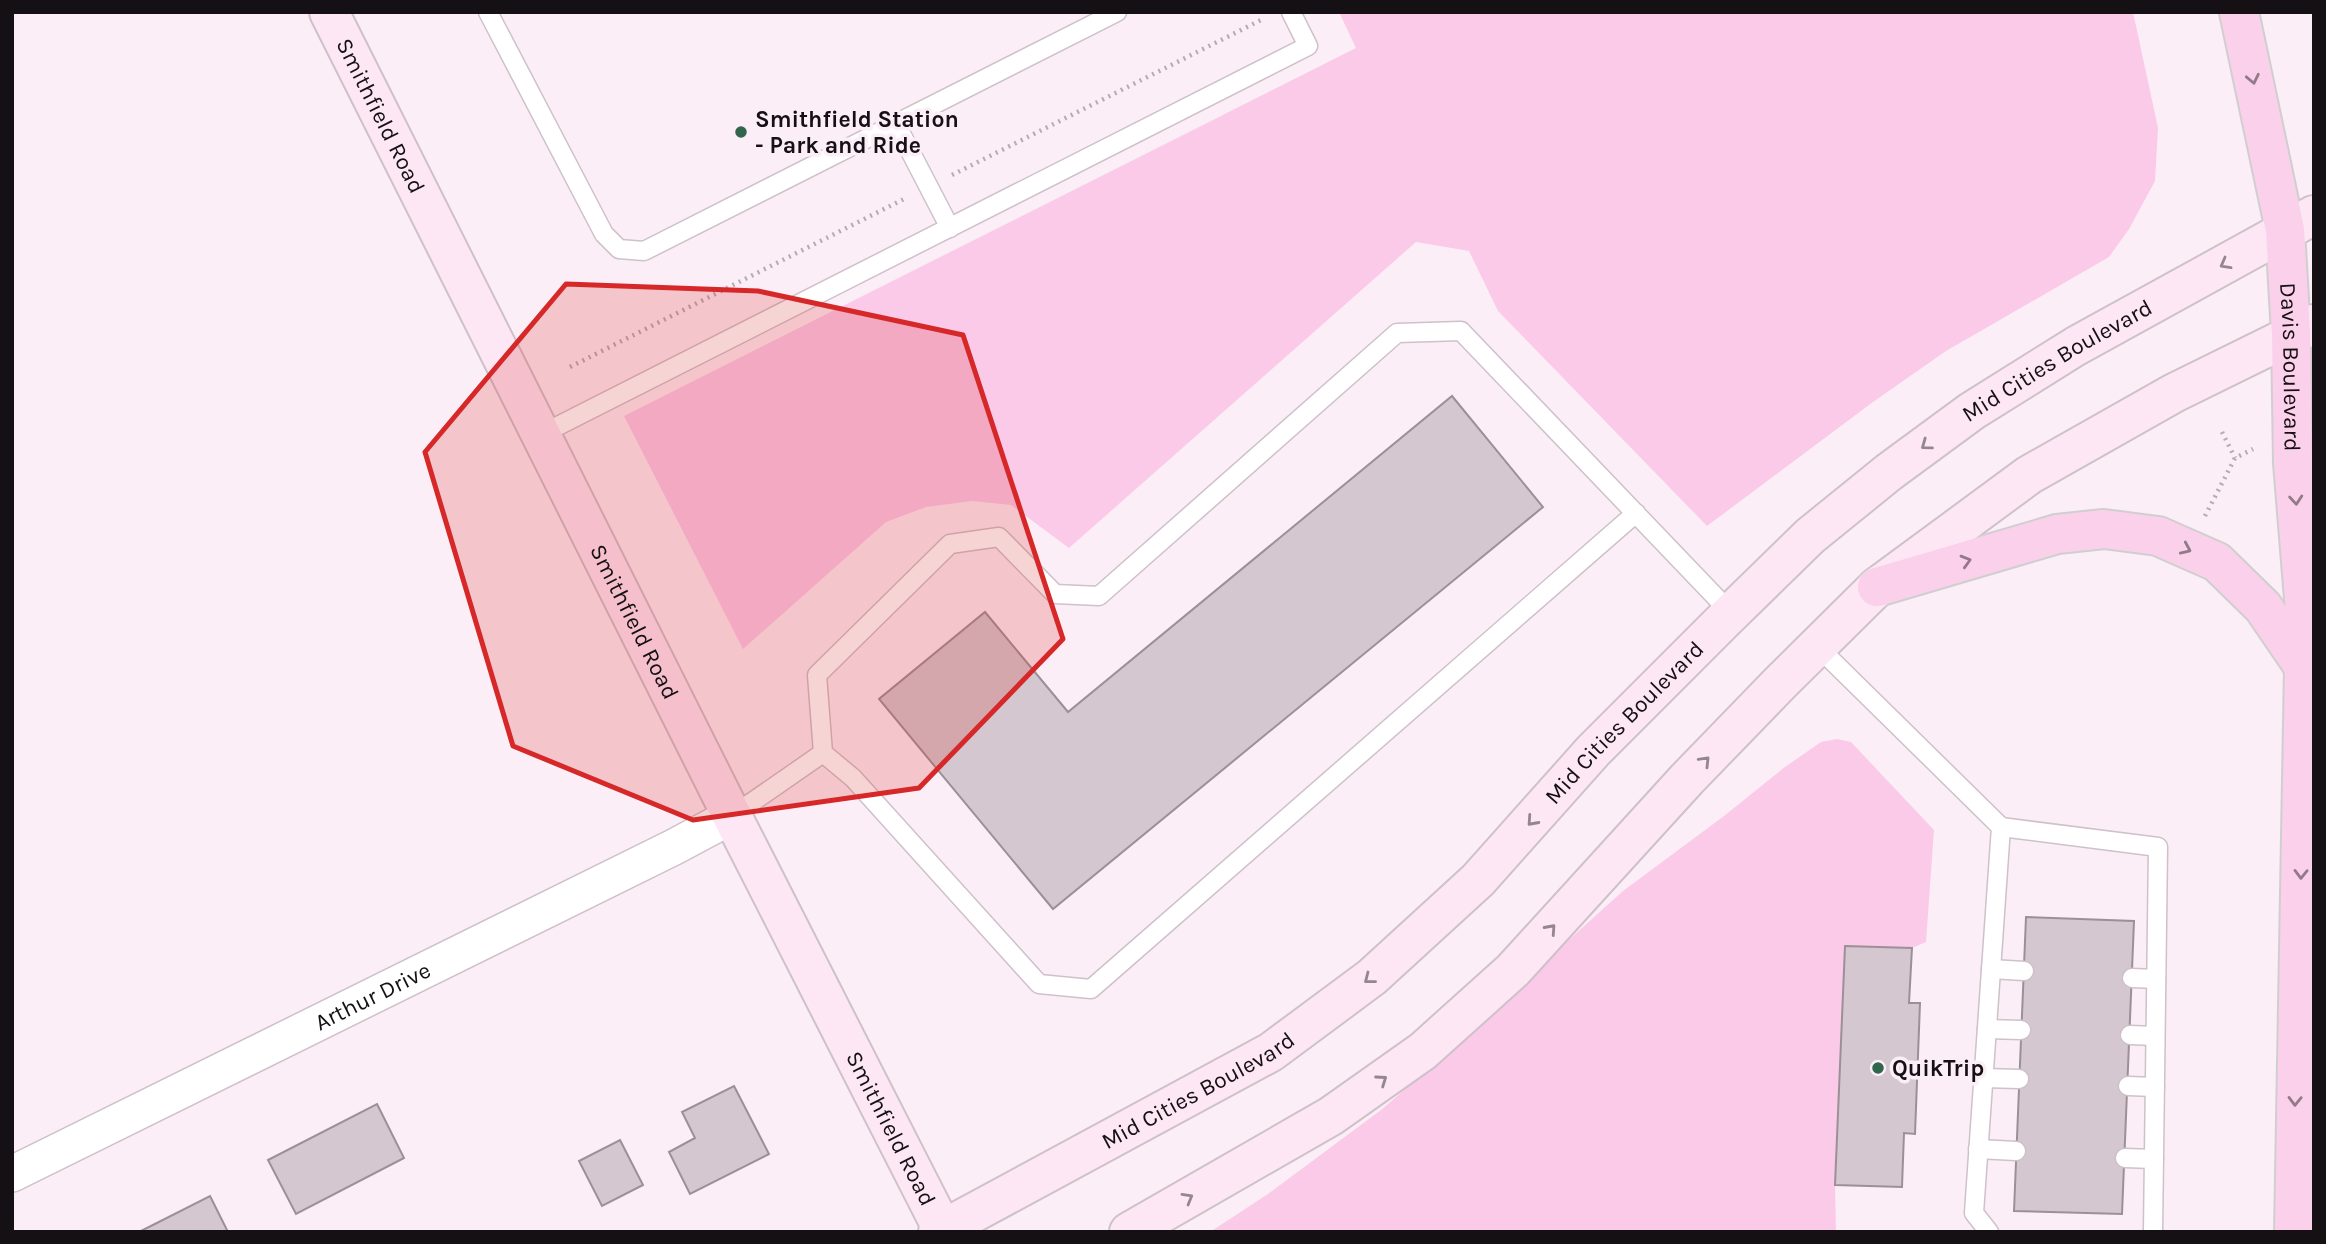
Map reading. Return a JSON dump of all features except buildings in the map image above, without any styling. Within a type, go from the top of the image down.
[{"type":"main road","name":"Smithfield Road","points":[[329,12],[942,1231]]},
{"type":"main road","name":"Davis Boulevard","points":[[2239,12],[2299,223],[2302,329],[2293,463],[2305,611],[2294,1232]]},
{"type":"main road","name":"Mid Cities Boulevard","points":[[942,1231],[1271,1052],[1372,978],[1478,880],[1593,751],[1810,536],[1889,472],[1972,411],[2076,345],[2299,223]]},
{"type":"main road","points":[[1129,1232],[1331,1116],[1423,1051],[1513,970],[1687,779],[1877,587],[2029,475],[2174,393],[2302,329]]},
{"type":"main road","points":[[1877,587],[2057,534],[2104,529],[2158,536],[2217,562],[2263,607],[2304,667]]},
{"type":"street","name":"Arthur Drive","points":[[12,1174],[732,816]]},
{"type":"lane","points":[[488,12],[604,234],[619,249],[644,251],[1117,12]]},
{"type":"lane","points":[[542,434],[1308,46],[1291,12]]},
{"type":"lane","points":[[896,124],[950,228]]},
{"type":"lane","points":[[1636,513],[1091,989],[1039,984],[853,778],[823,753],[817,675],[950,544],[999,537],[1055,594],[1100,596],[1396,333],[1461,331],[1636,513],[1731,613]]},
{"type":"lane","points":[[1817,646],[2001,827],[2158,847],[2153,1232]]},
{"type":"lane","points":[[732,816],[823,753]]},
{"type":"lane","points":[[1989,1232],[1973,1213],[2001,827]]},
{"type":"lane","points":[[1991,969],[2024,971]]},
{"type":"lane","points":[[2132,978],[2156,978]]},
{"type":"lane","points":[[1987,1029],[2021,1030]]},
{"type":"lane","points":[[2130,1035],[2155,1036]]},
{"type":"lane","points":[[1983,1077],[2019,1079]]},
{"type":"lane","points":[[2127,1086],[2155,1087]]},
{"type":"lane","points":[[1978,1149],[2016,1151]]},
{"type":"lane","points":[[2124,1158],[2154,1159]]},
{"type":"path","points":[[2222,432],[2235,458]]},
{"type":"path","points":[[2200,526],[2235,458],[2253,449]]},
{"type":"highlighted area","points":[[566,284],[758,291],[963,335],[1063,639],[919,788],[693,820],[513,746],[425,452]]},
{"type":"shaded area","points":[[1339,12],[2133,12],[2158,128],[2155,181],[2129,229],[2109,257],[1946,351],[1707,526],[1498,311],[1469,251],[1416,242],[1069,548],[1011,505],[972,501],[926,507],[886,522],[743,649],[624,416],[1356,48]]},
{"type":"shaded area","points":[[1837,739],[1851,742],[1934,830],[1926,942],[1912,948],[1845,946],[1835,1185],[1836,1232],[1210,1232],[1268,1194],[1381,1110],[1469,1034],[1623,891],[1785,767],[1821,742]]},
{"type":"place","name":"Smithfield Station - Park and Ride","points":[[741,132]]},
{"type":"place","name":"QuikTrip","points":[[1878,1068]]}]
